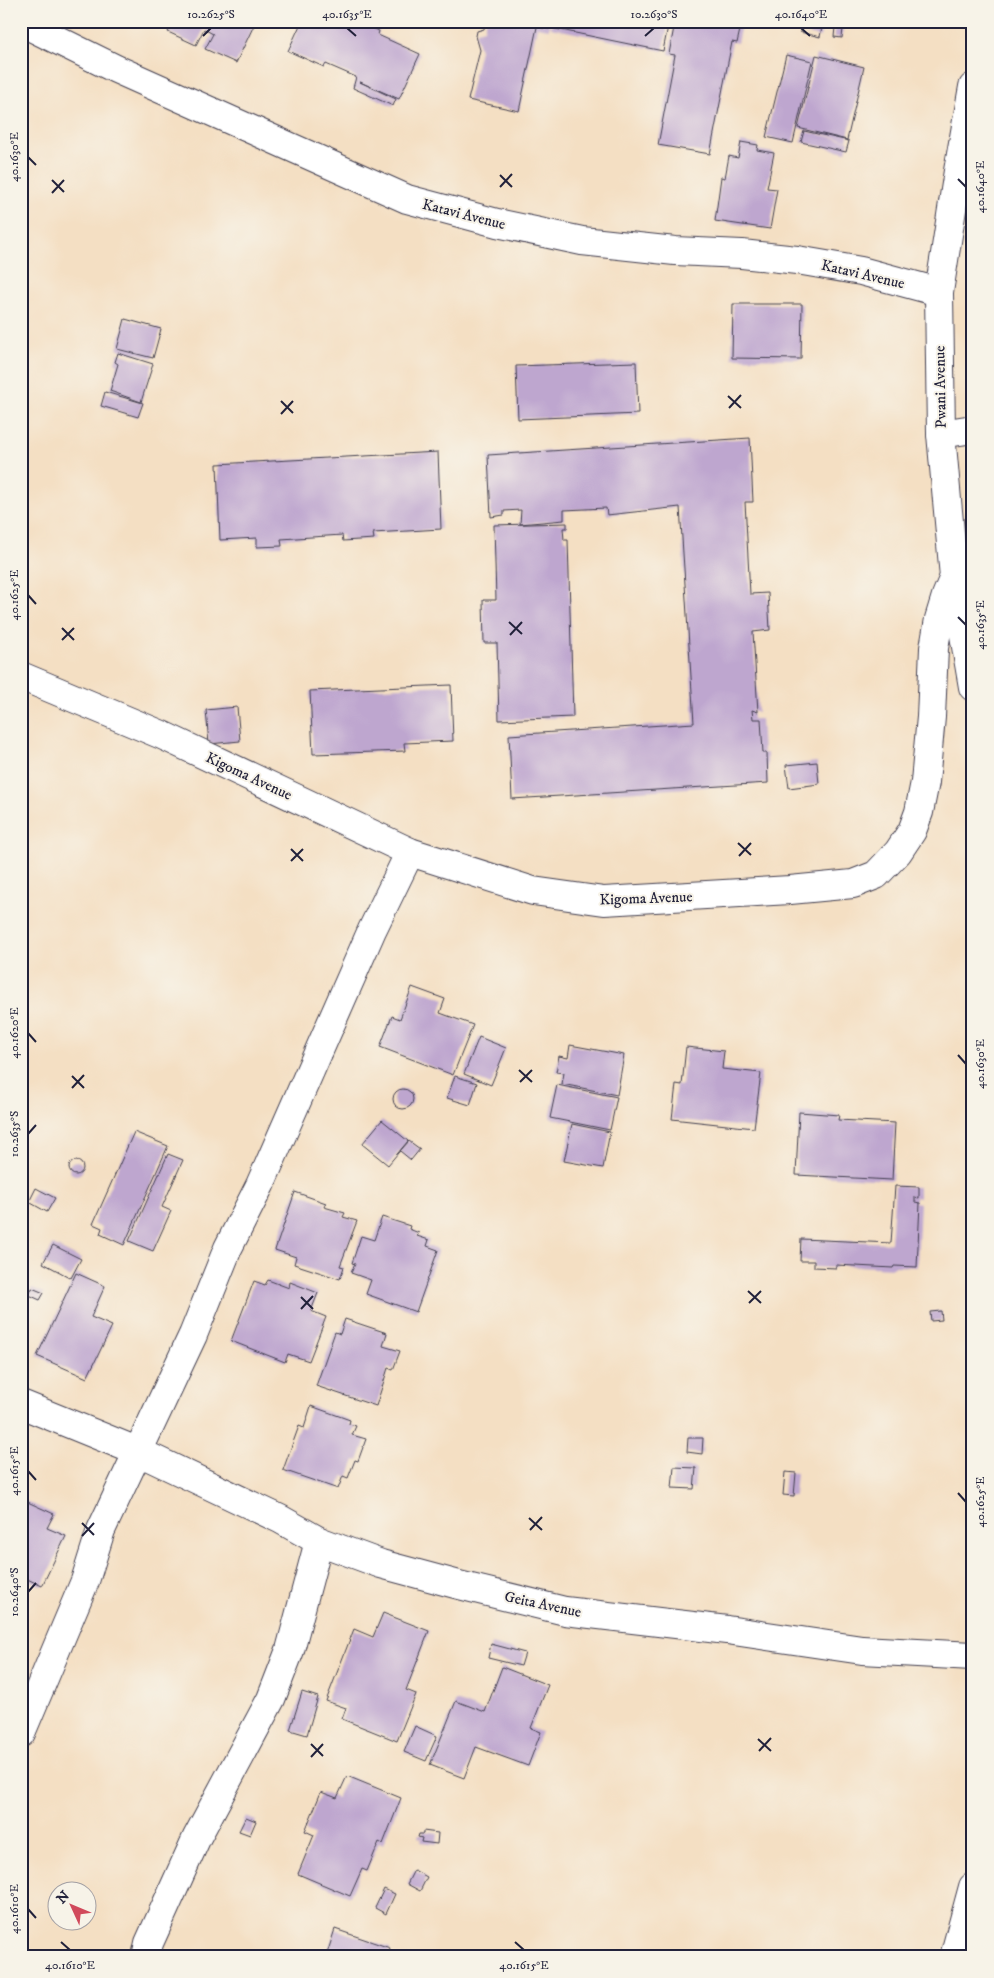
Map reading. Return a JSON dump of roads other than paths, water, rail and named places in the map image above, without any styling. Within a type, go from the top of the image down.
[{"type":"street","name":"Katavi Avenue","points":[[21,22],[116,69],[407,199],[497,223],[582,242],[675,252],[742,254],[797,260],[861,271],[939,292]]},
{"type":"street","name":"Pwani Avenue","points":[[973,88],[939,292],[941,434],[954,577],[973,687]]},
{"type":"street","points":[[941,434],[973,429]]},
{"type":"street","name":"Kigoma Avenue","points":[[21,676],[162,735],[410,852],[533,891],[604,901],[790,890],[853,884],[868,879],[881,870],[898,852],[912,831],[925,782],[931,717],[934,648],[943,604],[954,577]]},
{"type":"street","points":[[21,1733],[85,1581],[101,1530],[193,1336],[228,1248],[260,1185],[372,930],[410,852]]},
{"type":"street","name":"Geita Avenue","points":[[21,1404],[139,1452],[271,1515],[319,1541],[381,1564],[565,1611],[727,1630],[862,1650],[973,1656]]},
{"type":"street","points":[[146,1957],[149,1943],[197,1836],[271,1700],[290,1650],[319,1541]]},
{"type":"street","points":[[954,1957],[973,1887]]}]
